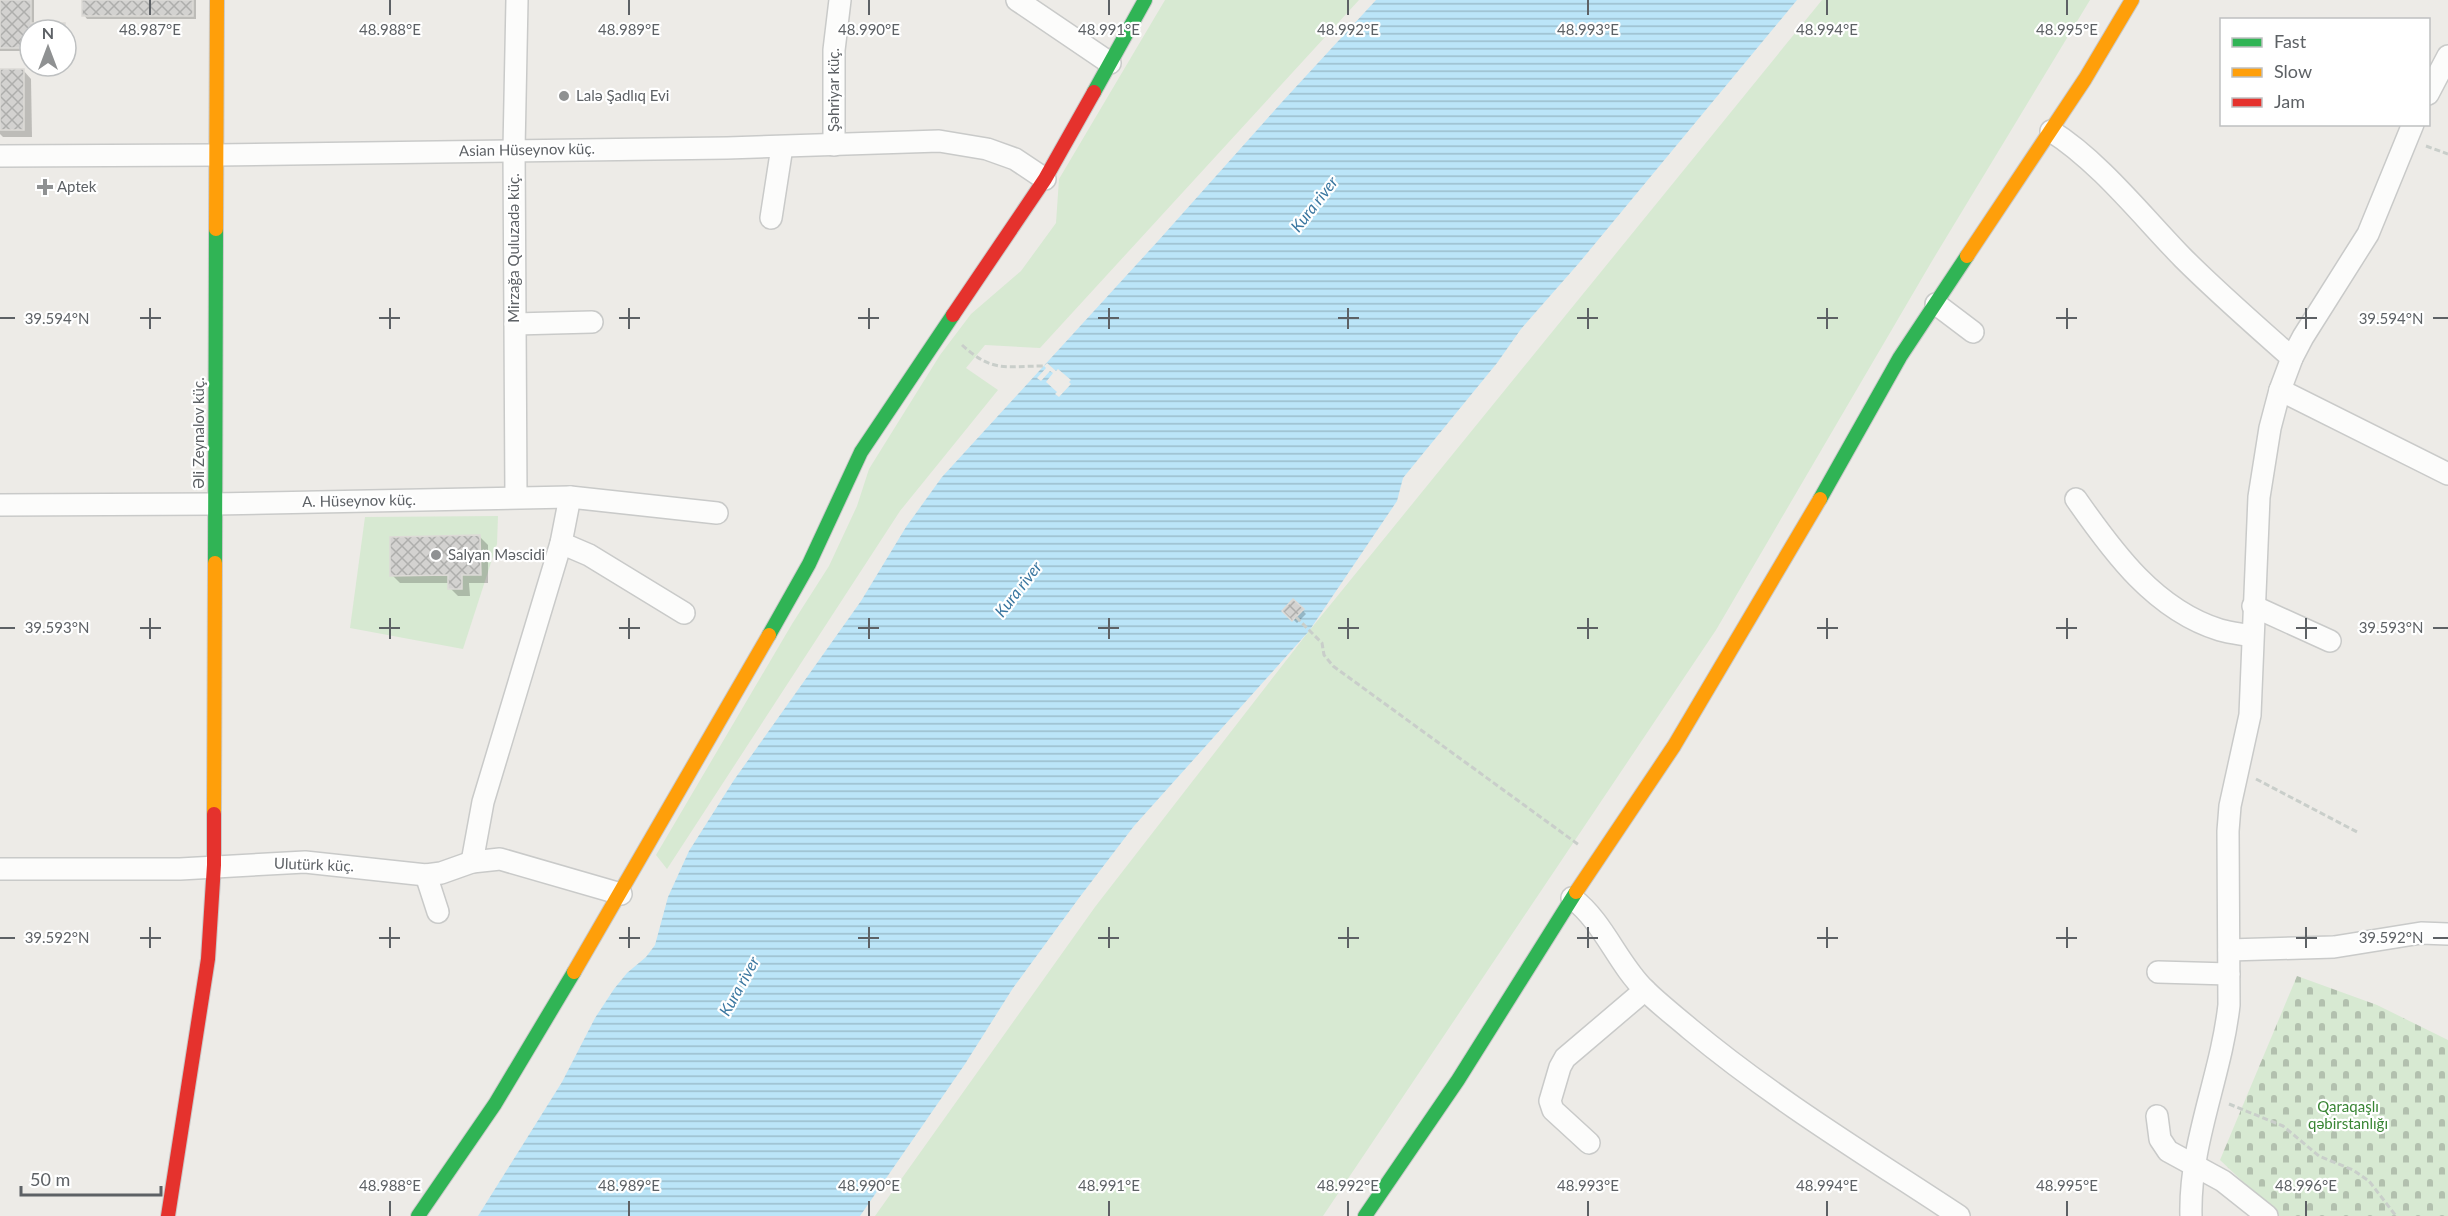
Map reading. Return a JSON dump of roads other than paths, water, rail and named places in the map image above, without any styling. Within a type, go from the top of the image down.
[{"type":"street","name":"Əli Zeynalov küç.","points":[[168,1216],[208,960],[214,865],[217,0]]},
{"type":"street","name":"Mirzağa Quluzadə küç.","points":[[516,497],[514,149],[517,0]]},
{"type":"street","name":"Şəhriyar küç.","points":[[834,145],[834,50],[840,0]]},
{"type":"street","points":[[1017,0],[1110,63]]},
{"type":"street","points":[[418,1216],[495,1104],[621,894],[809,564],[829,526],[861,452],[1045,179],[1145,0]]},
{"type":"street","points":[[1365,1216],[1458,1080],[1572,898],[1674,746],[1860,431],[1900,357],[2051,131],[2133,0]]},
{"type":"street","points":[[2430,90],[2448,56]]},
{"type":"street","points":[[2051,131],[2079,153],[2126,197],[2217,291],[2292,358]]},
{"type":"street","points":[[2191,1216],[2193,1165],[2226,1029],[2229,974],[2228,831],[2230,806],[2250,715],[2259,497],[2270,428],[2280,390],[2292,358],[2368,234],[2410,132]]},
{"type":"street","name":"Asian Hüseynov küç.","points":[[0,156],[782,147],[939,141],[962,143],[1015,159],[1045,179]]},
{"type":"street","points":[[771,218],[782,147]]},
{"type":"street","points":[[1936,304],[1973,332]]},
{"type":"street","points":[[515,324],[592,322]]},
{"type":"street","points":[[2280,390],[2448,474]]},
{"type":"street","points":[[472,862],[483,802],[561,543],[570,497]]},
{"type":"street","name":"A. Hüseynov küç.","points":[[0,505],[215,504],[570,497],[717,513]]},
{"type":"street","points":[[2076,499],[2106,542],[2135,574],[2165,601],[2205,625],[2252,636]]},
{"type":"street","points":[[561,543],[589,555],[684,613]]},
{"type":"street","points":[[2253,606],[2330,641]]},
{"type":"street","name":"Ulutürk küç.","points":[[0,869],[137,870],[305,862],[426,875],[490,859],[515,862],[621,894]]},
{"type":"street","points":[[426,875],[438,912]]},
{"type":"street","points":[[1572,898],[1593,918],[1625,967],[1644,990],[1755,1081],[1959,1216]]},
{"type":"street","points":[[2229,950],[2334,947],[2421,933],[2448,934]]},
{"type":"street","points":[[2158,972],[2229,974]]},
{"type":"street","points":[[1589,1143],[1553,1110],[1550,1101],[1560,1067],[1565,1058],[1644,990]]},
{"type":"street","points":[[2157,1116],[2160,1139],[2168,1150],[2223,1181],[2267,1216]]},
{"type":"water","name":"Kura river","points":[[1376,0],[1797,0],[1579,263],[1521,329],[1497,363],[1403,478],[1397,501],[1309,631],[1134,826],[1013,988],[965,1064],[860,1216],[478,1216],[562,1082],[595,1018],[627,973],[646,957],[655,945],[668,897],[689,851],[734,780],[861,601],[906,527],[942,477]]},
{"type":"place","name":"Lalə Şadlıq Evi","points":[[564,96]]},
{"type":"place","name":"Aptek","points":[[45,187]]},
{"type":"place","name":"Salyan Məscidi","points":[[436,555]]},
{"type":"park label","name":"Qaraqaşlı qəbirstanlığı","points":[[2348,1116]]}]
